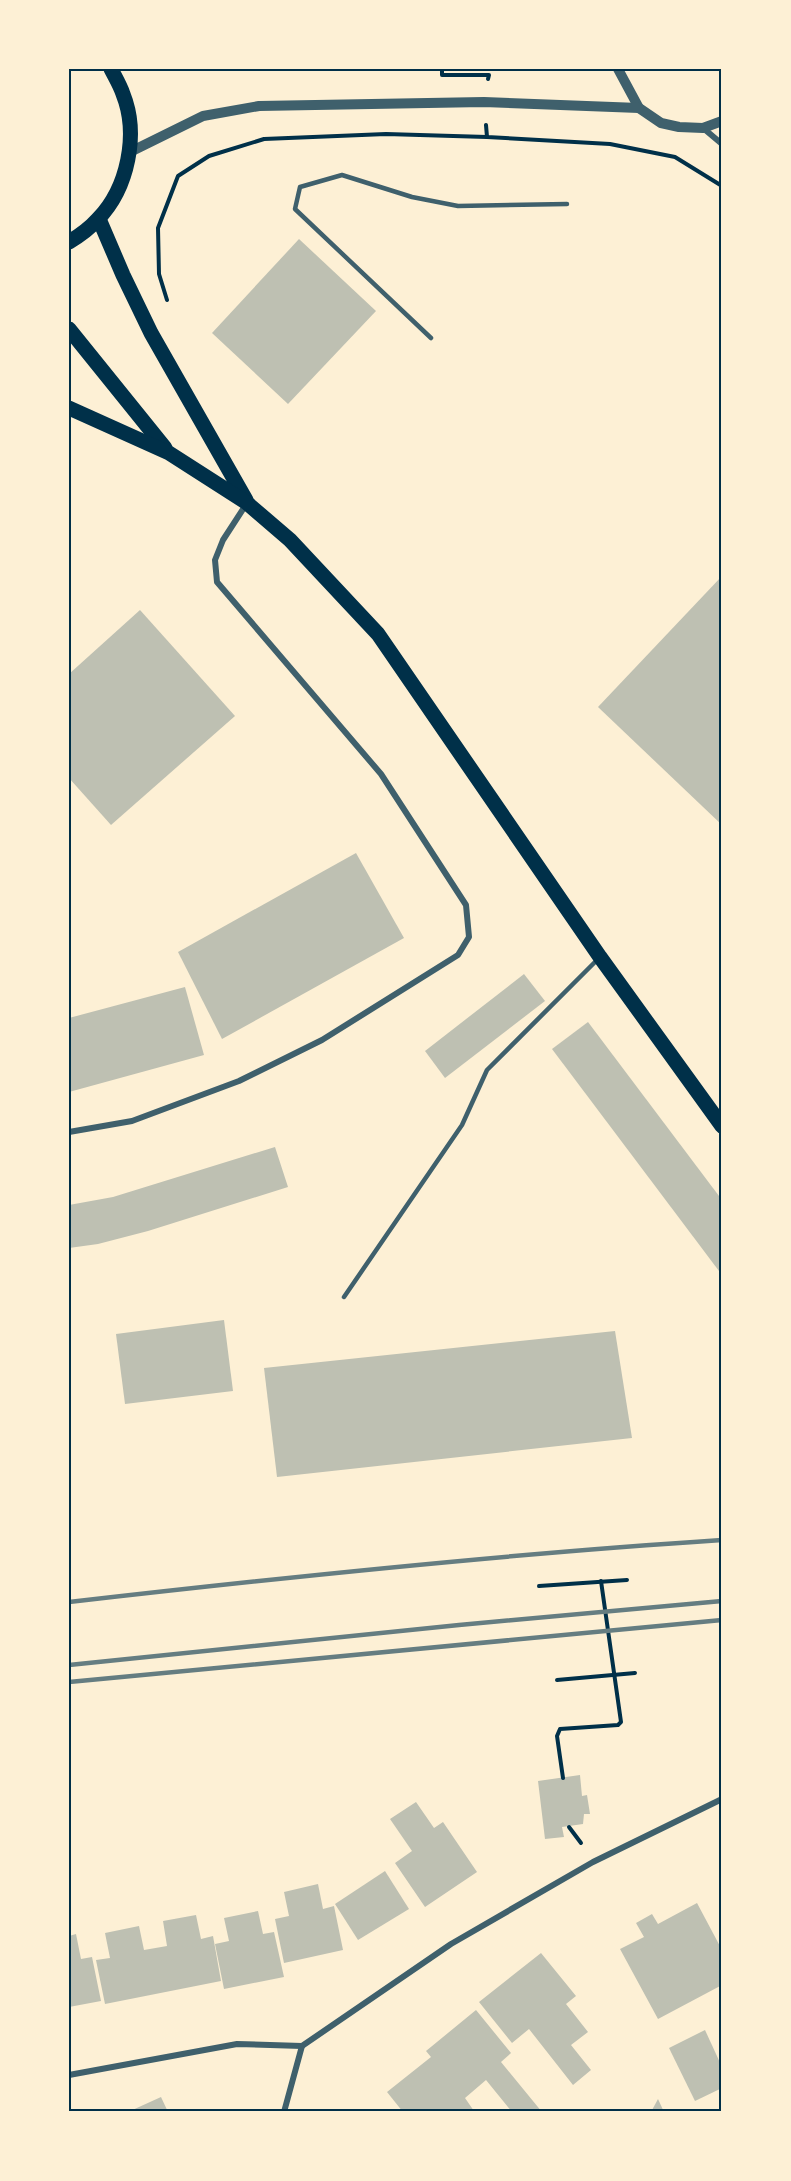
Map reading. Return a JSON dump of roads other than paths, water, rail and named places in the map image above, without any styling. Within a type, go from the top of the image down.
[{"type":"main road","points":[[69,242],[99,219],[119,188],[130,152],[130,123],[124,95],[111,69]]},
{"type":"main road","points":[[99,219],[151,333],[248,503]]},
{"type":"main road","points":[[69,329],[169,453]]},
{"type":"main road","points":[[69,408],[169,453],[248,503],[290,540],[378,634],[600,957],[722,1126]]},
{"type":"street","points":[[618,69],[639,108],[661,123],[680,128],[703,128],[722,121]]},
{"type":"street","points":[[130,152],[203,116],[259,106],[484,102],[639,108]]},
{"type":"street","points":[[703,128],[722,144]]},
{"type":"street","points":[[69,1132],[132,1121],[239,1082],[322,1040],[458,955],[469,937],[466,905],[381,774],[218,582],[215,560],[223,540],[248,503]]},
{"type":"street","points":[[69,2075],[237,2044],[302,2046],[451,1944],[593,1862],[722,1799]]},
{"type":"street","points":[[284,2112],[302,2046]]},
{"type":"lane","points":[[431,338],[295,209],[300,187],[342,175],[412,197],[458,207],[567,204]]},
{"type":"lane","points":[[344,1297],[462,1125],[487,1070],[600,957]]},
{"type":"railway","points":[[69,1602],[395,1567],[722,1540]]},
{"type":"railway","points":[[69,1665],[722,1601]]},
{"type":"railway","points":[[69,1682],[722,1620]]}]
